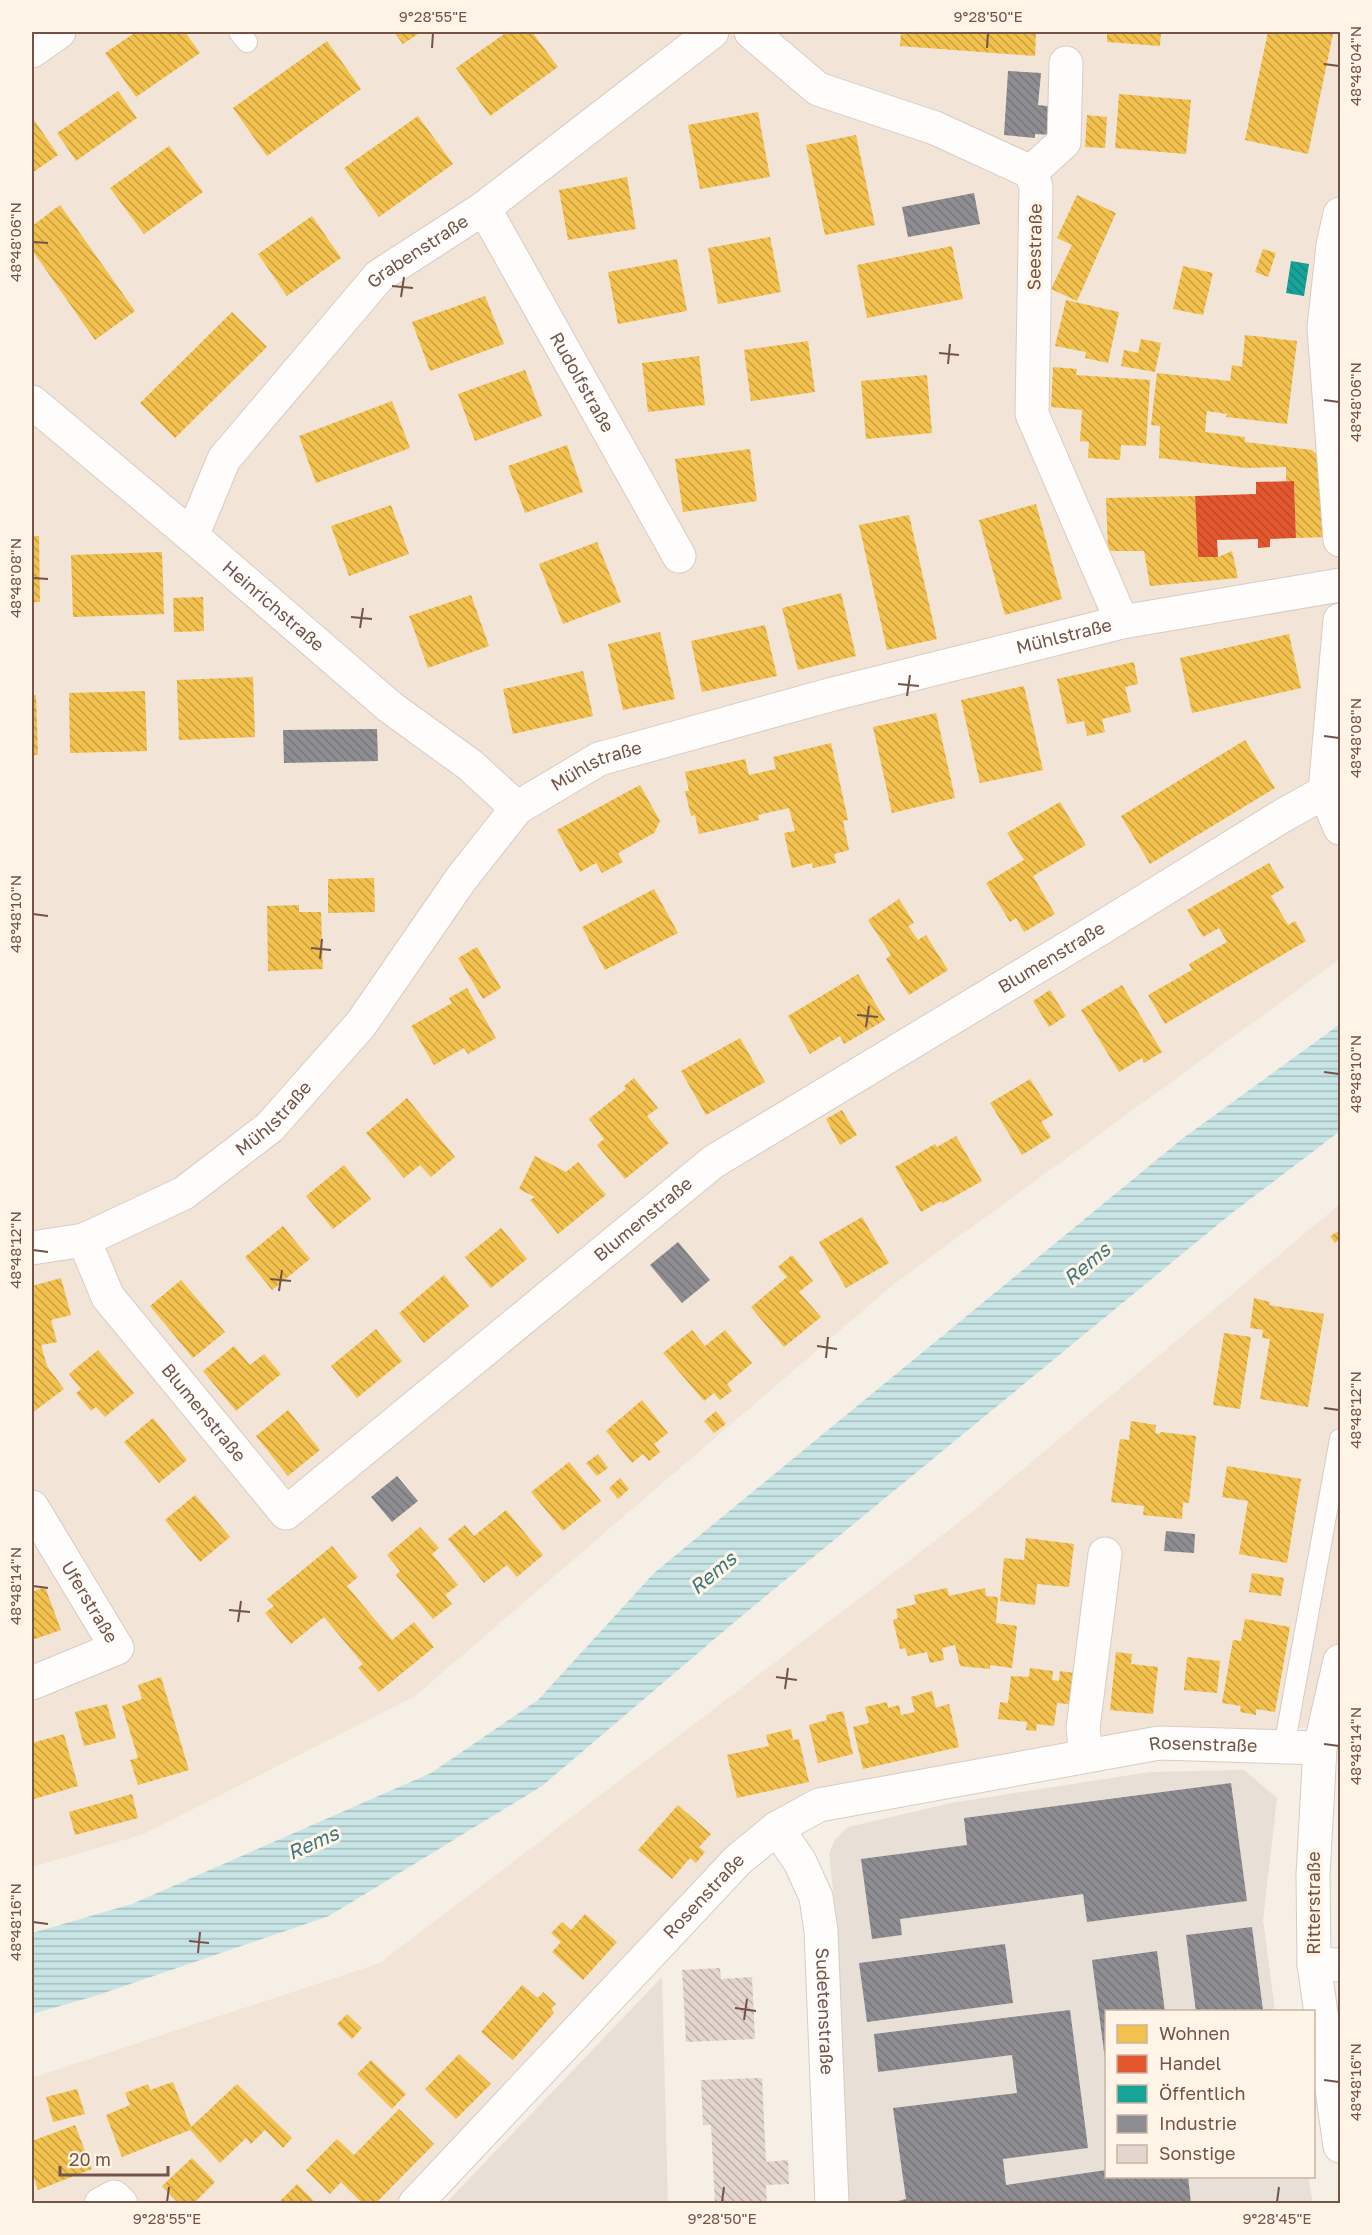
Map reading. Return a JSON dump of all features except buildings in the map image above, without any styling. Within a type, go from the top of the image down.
[{"type":"street","points":[[32,51],[59,32]]},
{"type":"street","name":"Grabenstraße","points":[[192,536],[224,459],[379,276],[484,208],[712,32]]},
{"type":"street","points":[[751,32],[818,89],[935,128],[1031,172],[1064,142],[1066,63]]},
{"type":"street","name":"Seestraße","points":[[1031,172],[1036,187],[1032,414],[1122,622]]},
{"type":"street","name":"Rudolfstraße","points":[[484,208],[679,556]]},
{"type":"street","points":[[1341,214],[1333,245],[1324,328],[1341,540]]},
{"type":"street","name":"Heinrichstraße","points":[[32,402],[390,707],[470,765],[518,808]]},
{"type":"street","name":"Mühlstraße","points":[[32,1248],[84,1240],[184,1193],[270,1127],[361,1024],[461,879],[518,808],[599,759],[833,694],[1122,622],[1341,585]]},
{"type":"street","points":[[1341,620],[1324,792],[1341,828]]},
{"type":"street","name":"Blumenstraße","points":[[84,1240],[108,1298],[286,1514],[713,1162],[1324,792]]},
{"type":"street","name":"Uferstraße","points":[[32,1507],[117,1648],[32,1683]]},
{"type":"street","points":[[1086,1756],[1083,1728],[1105,1554]]},
{"type":"street","name":"Ritterstraße","points":[[1341,1661],[1320,1748],[1313,1875],[1328,1964],[1341,2146]]},
{"type":"street","name":"Rosenstraße","points":[[415,2204],[738,1860],[777,1828],[819,1805],[1159,1743],[1320,1748]]},
{"type":"street","name":"Sudetenstraße","points":[[777,1828],[800,1862],[816,1897],[821,1931],[832,2204]]},
{"type":"street","points":[[101,2204],[114,2197],[121,2204]]},
{"type":"lane","points":[[1284,1747],[1341,1439]]},
{"type":"shaded area","points":[[32,32],[1340,32],[1340,959],[895,1283],[415,1696],[144,1834],[32,1867]]},
{"type":"shaded area","points":[[1340,1204],[1340,1726],[1150,1735],[791,1802],[399,2203],[32,2203],[32,2078],[380,1963],[961,1521]]},
{"type":"shaded area","points":[[1244,1770],[1277,1798],[1263,1920],[1275,2010],[1105,2010],[1105,2178],[1308,2178],[1313,2203],[845,2203],[838,1933],[829,1854],[835,1840],[848,1827],[951,1803],[1150,1772]]},
{"type":"shaded area","points":[[662,1977],[668,2203],[446,2203]]},
{"type":"water","name":"Rems","points":[[1340,1024],[1340,1131],[1232,1213],[738,1619],[542,1786],[329,1916],[95,1996],[32,2014],[32,1933],[132,1904],[431,1773],[538,1700],[654,1573],[1182,1139]]}]
